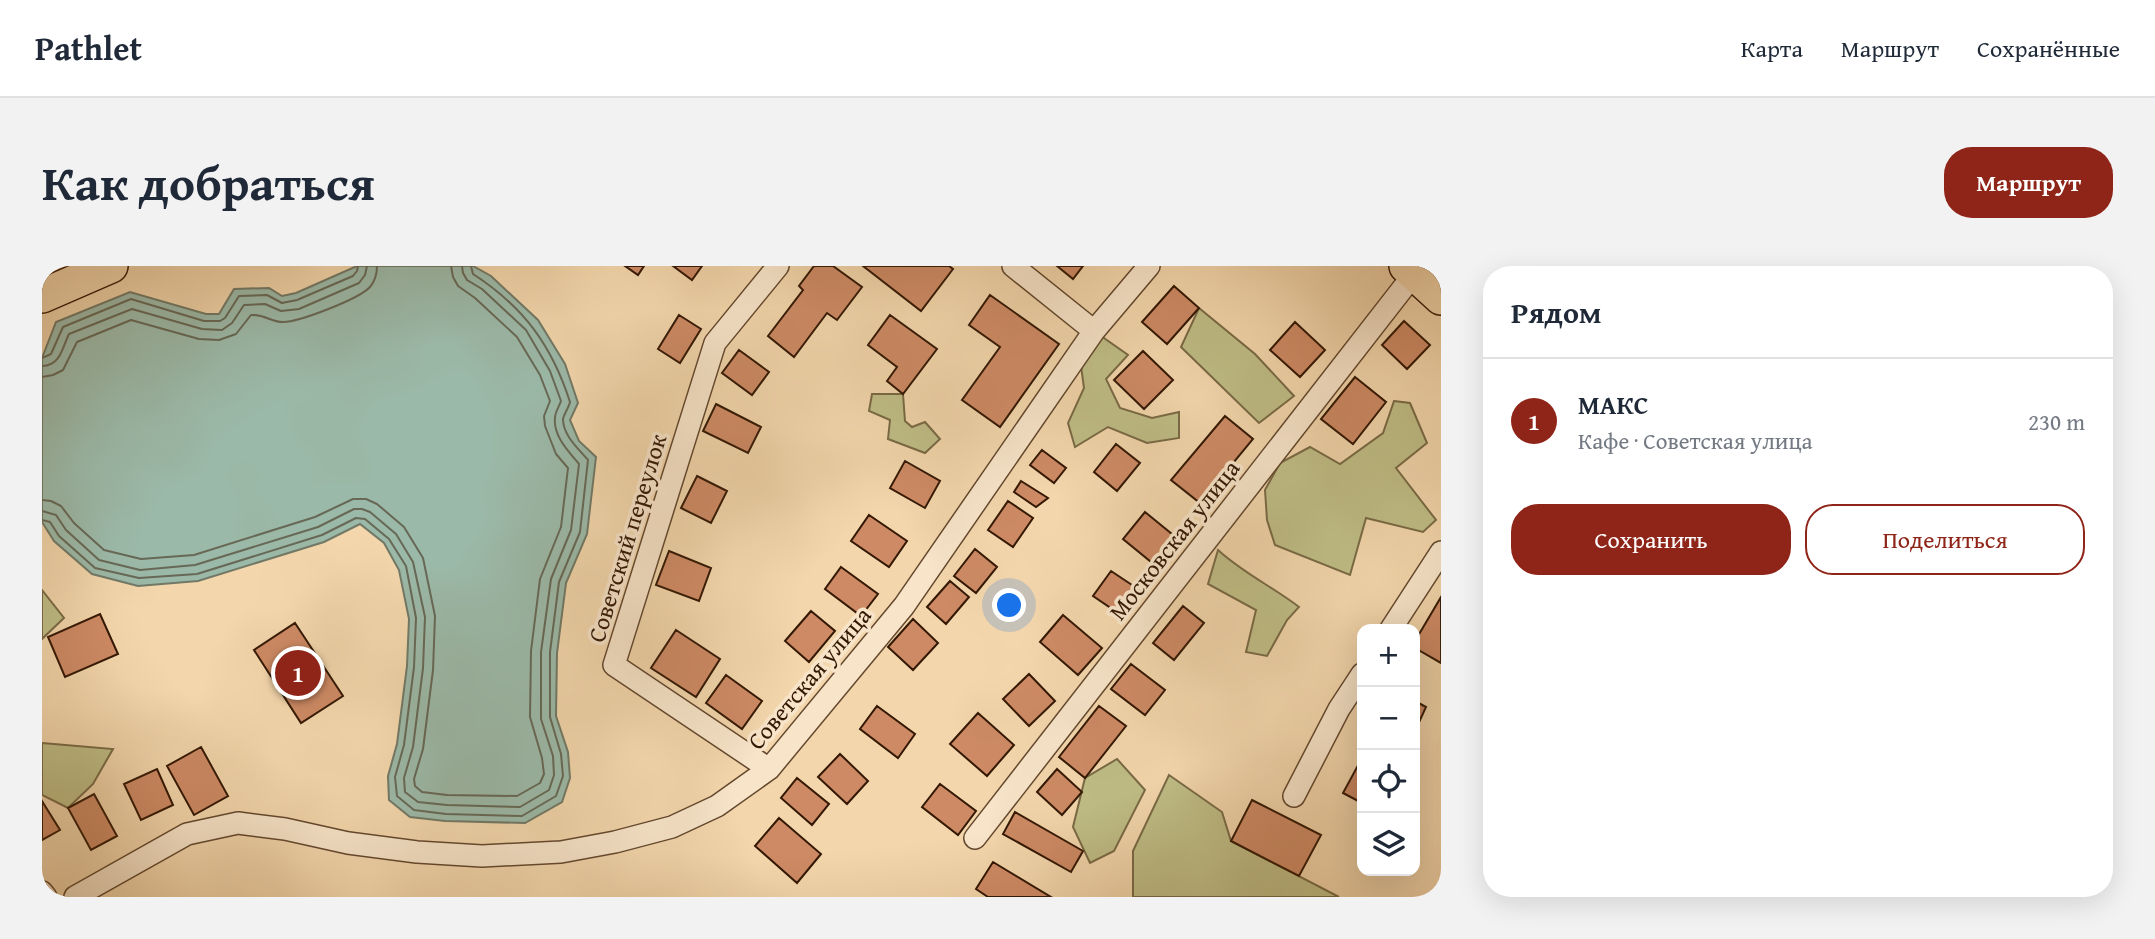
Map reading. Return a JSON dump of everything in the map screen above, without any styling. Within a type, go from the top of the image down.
[{"type":"main road","points":[[42,296],[111,266]]},
{"type":"main road","points":[[1410,270],[1441,298]]},
{"type":"street","name":"Советский переулок","points":[[769,769],[614,665],[715,343],[778,266]]},
{"type":"street","points":[[1013,266],[1094,331]]},
{"type":"street","name":"Советская улица","points":[[75,897],[187,834],[238,823],[285,829],[362,845],[482,856],[561,852],[615,842],[683,822],[717,806],[769,769],[904,606],[1094,331],[1149,266]]},
{"type":"street","name":"Московская улица","points":[[975,838],[1410,270]]},
{"type":"street","points":[[1394,624],[1441,552]]},
{"type":"street","points":[[1294,796],[1339,709],[1357,682]]},
{"type":"street","points":[[42,892],[46,897]]},
{"type":"shaded area","points":[[1199,308],[1255,354],[1294,396],[1259,423],[1181,347]]},
{"type":"shaded area","points":[[1094,331],[1128,355],[1106,379],[1120,408],[1152,418],[1179,412],[1179,438],[1147,443],[1108,427],[1075,447],[1068,423],[1084,388],[1081,366]]},
{"type":"shaded area","points":[[872,394],[903,394],[905,421],[912,427],[925,422],[940,439],[925,453],[888,439],[890,420],[869,411]]},
{"type":"shaded area","points":[[1394,401],[1410,403],[1427,443],[1396,468],[1436,520],[1423,532],[1366,518],[1350,575],[1275,545],[1267,520],[1265,490],[1280,463],[1310,447],[1340,464],[1383,433]]},
{"type":"shaded area","points":[[1218,550],[1299,607],[1287,620],[1267,656],[1246,652],[1256,610],[1208,584]]},
{"type":"shaded area","points":[[42,590],[64,618],[42,639]]},
{"type":"shaded area","points":[[42,743],[113,749],[93,784],[68,808],[42,795]]},
{"type":"shaded area","points":[[1117,759],[1145,790],[1114,851],[1090,863],[1073,827],[1085,778]]},
{"type":"shaded area","points":[[1169,775],[1222,812],[1231,841],[1339,897],[1133,897],[1133,851]]},
{"type":"water","points":[[357,266],[473,266],[491,276],[538,320],[565,364],[578,403],[570,420],[579,441],[596,457],[587,534],[566,583],[557,653],[556,716],[568,752],[570,778],[562,802],[525,823],[445,821],[410,817],[389,800],[388,776],[397,744],[407,666],[409,619],[399,570],[384,543],[360,524],[324,542],[198,581],[138,586],[92,574],[54,541],[42,522],[42,358],[56,322],[130,292],[206,314],[219,314],[234,289],[269,288],[282,296],[296,293]]},
{"type":"building","points":[[625,266],[644,266],[638,275]]},
{"type":"building","points":[[673,266],[702,266],[692,280]]},
{"type":"building","points":[[814,266],[833,266],[862,287],[837,320],[827,313],[794,357],[768,336],[803,290],[799,286]]},
{"type":"building","points":[[863,266],[949,266],[953,269],[921,311]]},
{"type":"building","points":[[1057,266],[1083,266],[1073,279]]},
{"type":"building","points":[[1174,286],[1199,308],[1167,344],[1142,322]]},
{"type":"building","points":[[990,295],[1059,344],[1000,427],[962,400],[1000,347],[969,325]]},
{"type":"building","points":[[679,315],[701,329],[680,363],[658,349]]},
{"type":"building","points":[[890,315],[937,349],[903,394],[887,381],[897,367],[868,345]]},
{"type":"building","points":[[1404,321],[1430,345],[1407,369],[1382,345]]},
{"type":"building","points":[[1295,322],[1325,350],[1300,377],[1270,350]]},
{"type":"building","points":[[739,350],[769,372],[752,395],[722,373]]},
{"type":"building","points":[[1143,351],[1173,380],[1144,409],[1114,380]]},
{"type":"building","points":[[1355,377],[1386,402],[1353,444],[1321,419]]},
{"type":"building","points":[[716,404],[761,427],[748,453],[703,431]]},
{"type":"building","points":[[1225,416],[1253,439],[1200,503],[1171,480]]},
{"type":"building","points":[[1116,444],[1140,463],[1117,491],[1094,472]]},
{"type":"building","points":[[1042,450],[1066,468],[1054,483],[1030,465]]},
{"type":"building","points":[[905,461],[940,481],[925,508],[890,488]]},
{"type":"building","points":[[697,476],[727,491],[711,523],[681,508]]},
{"type":"building","points":[[1021,481],[1048,498],[1036,507],[1014,492]]},
{"type":"building","points":[[1008,501],[1033,518],[1013,547],[988,530]]},
{"type":"building","points":[[1145,512],[1178,539],[1156,566],[1123,539]]},
{"type":"building","points":[[869,515],[907,541],[889,567],[851,541]]},
{"type":"building","points":[[975,549],[997,567],[976,593],[954,576]]},
{"type":"building","points":[[669,551],[711,568],[699,601],[656,585]]},
{"type":"building","points":[[841,567],[878,594],[861,616],[825,589]]},
{"type":"building","points":[[1111,571],[1141,591],[1124,617],[1093,596]]},
{"type":"building","points":[[950,581],[969,597],[946,624],[927,607]]},
{"type":"building","points":[[1441,597],[1441,663],[1420,651],[1420,633]]},
{"type":"building","points":[[1183,606],[1204,623],[1174,660],[1153,643]]},
{"type":"building","points":[[811,611],[835,631],[809,662],[785,641]]},
{"type":"building","points":[[100,614],[118,654],[65,677],[48,637]]},
{"type":"building","points":[[1063,615],[1102,648],[1078,675],[1040,642]]},
{"type":"building","points":[[913,619],[938,643],[913,670],[888,647]]},
{"type":"building","points":[[295,623],[343,696],[301,723],[254,650]]},
{"type":"building","points":[[676,630],[720,659],[696,697],[651,668]]},
{"type":"building","points":[[1131,664],[1165,690],[1145,715],[1111,689]]},
{"type":"building","points":[[1029,674],[1055,701],[1029,726],[1003,699]]},
{"type":"building","points":[[726,675],[762,701],[742,729],[706,703]]},
{"type":"building","points":[[1420,704],[1426,707],[1420,720]]},
{"type":"building","points":[[877,706],[915,734],[898,758],[860,729]]},
{"type":"building","points":[[1099,706],[1126,726],[1085,778],[1059,757]]},
{"type":"building","points":[[978,713],[1014,745],[987,776],[950,744]]},
{"type":"building","points":[[201,747],[228,796],[194,815],[167,766]]},
{"type":"building","points":[[840,754],[868,781],[847,804],[818,777]]},
{"type":"building","points":[[1357,767],[1357,800],[1343,793]]},
{"type":"building","points":[[157,769],[173,805],[141,820],[124,784]]},
{"type":"building","points":[[1057,769],[1082,792],[1062,815],[1037,792]]},
{"type":"building","points":[[797,778],[829,804],[812,825],[781,798]]},
{"type":"building","points":[[940,784],[976,811],[958,835],[922,807]]},
{"type":"building","points":[[94,794],[117,836],[91,850],[68,808]]},
{"type":"building","points":[[1252,800],[1321,835],[1299,876],[1231,841]]},
{"type":"building","points":[[42,801],[60,830],[42,840]]},
{"type":"building","points":[[1015,812],[1083,851],[1071,872],[1003,834]]},
{"type":"building","points":[[779,818],[821,854],[797,883],[755,846]]},
{"type":"building","points":[[993,862],[1051,897],[988,897],[976,889]]},
{"type":"place","name":"МАКС","points":[[298,673]]}]
